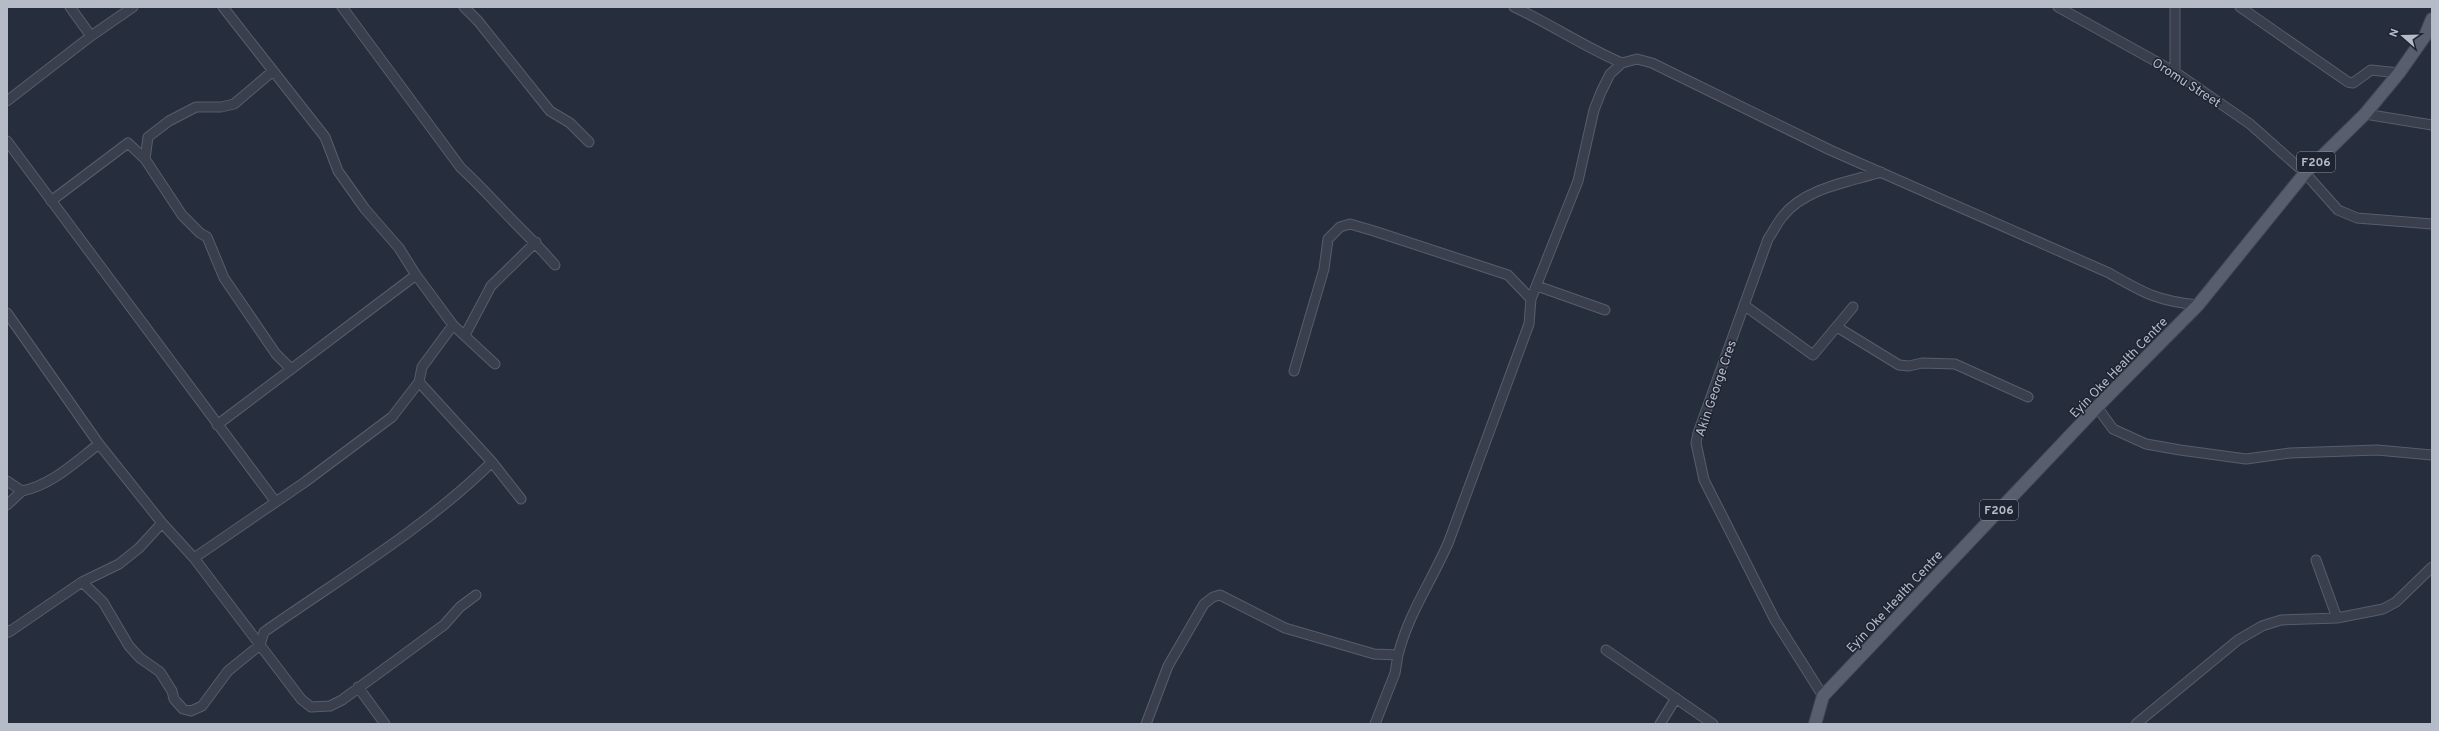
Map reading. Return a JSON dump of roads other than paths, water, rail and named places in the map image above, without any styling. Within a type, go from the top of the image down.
[{"type":"main road","name":"Eyin Oke Health Centre","points":[[1815,724],[1823,696],[2097,407],[2198,305],[2305,173],[2365,114],[2399,73],[2425,36],[2432,19]]},
{"type":"street","points":[[70,7],[91,36]]},
{"type":"street","points":[[7,101],[91,36],[134,7]]},
{"type":"street","points":[[223,7],[325,137],[338,171],[365,210],[399,248],[416,276],[453,325],[495,364]]},
{"type":"street","points":[[342,7],[461,168],[481,185],[517,225],[536,242],[555,265]]},
{"type":"street","points":[[464,7],[478,21],[519,75],[550,111],[570,123],[589,142]]},
{"type":"street","points":[[1514,7],[1543,20],[1595,52],[1622,63]]},
{"type":"street","name":"Oromu Street","points":[[2058,7],[2175,72],[2250,124],[2305,173],[2338,210],[2357,218],[2432,224]]},
{"type":"street","points":[[2175,72],[2176,7]]},
{"type":"street","points":[[2240,7],[2348,82],[2353,83],[2372,70],[2399,73]]},
{"type":"street","points":[[1375,724],[1395,673],[1404,631],[1412,611],[1438,567],[1449,541],[1528,324],[1531,299],[1578,181],[1594,110],[1610,74],[1622,63],[1637,58],[1652,63],[1801,137],[2109,273],[2147,295],[2171,302],[2198,305]]},
{"type":"street","points":[[145,159],[148,137],[170,121],[196,107],[221,107],[234,104],[273,71]]},
{"type":"street","points":[[2365,114],[2431,123]]},
{"type":"street","points":[[7,141],[275,501]]},
{"type":"street","points":[[51,201],[128,143],[145,159],[182,215],[200,233],[207,237],[224,278],[276,354],[291,369]]},
{"type":"street","name":"Akin George Cres","points":[[1823,696],[1775,620],[1704,480],[1699,463],[1696,443],[1698,433],[1768,239],[1784,215],[1802,200],[1822,190],[1881,172]]},
{"type":"street","points":[[1294,371],[1324,269],[1328,239],[1340,227],[1350,224],[1508,275],[1531,299]]},
{"type":"street","points":[[465,335],[491,286],[536,242]]},
{"type":"street","points":[[217,425],[416,276]]},
{"type":"street","points":[[1537,286],[1605,310]]},
{"type":"street","points":[[1744,306],[1813,355],[1853,307]]},
{"type":"street","points":[[7,313],[99,444],[162,523],[194,558],[300,699],[311,707],[330,706],[342,700],[444,625],[460,607],[476,595]]},
{"type":"street","points":[[194,558],[275,501],[305,482],[392,418],[419,382],[422,367],[453,325]]},
{"type":"street","points":[[1837,326],[1899,365],[1910,366],[1922,363],[1955,364],[2028,397]]},
{"type":"street","points":[[419,382],[492,462],[521,499]]},
{"type":"street","points":[[2097,407],[2113,429],[2146,444],[2180,450],[2246,459],[2290,453],[2377,450],[2432,455]]},
{"type":"street","points":[[7,506],[22,491],[41,485],[60,474],[99,444]]},
{"type":"street","points":[[82,582],[103,602],[129,646],[140,658],[160,672],[172,691],[174,699],[183,709],[191,711],[202,706],[228,671],[260,645],[264,632],[395,542],[465,488],[492,462]]},
{"type":"street","points":[[7,481],[22,491]]},
{"type":"street","points":[[7,630],[9,632],[82,582],[119,564],[139,548],[162,523]]},
{"type":"street","points":[[2316,560],[2337,618]]},
{"type":"street","points":[[2136,724],[2238,640],[2262,626],[2281,620],[2337,618],[2383,609],[2396,602],[2432,567]]},
{"type":"street","points":[[1146,724],[1168,666],[1204,604],[1213,597],[1220,595],[1284,628],[1374,654],[1398,655]]},
{"type":"street","points":[[1606,650],[1713,724]]},
{"type":"street","points":[[358,687],[385,724]]},
{"type":"street","points":[[1660,724],[1676,698]]}]
